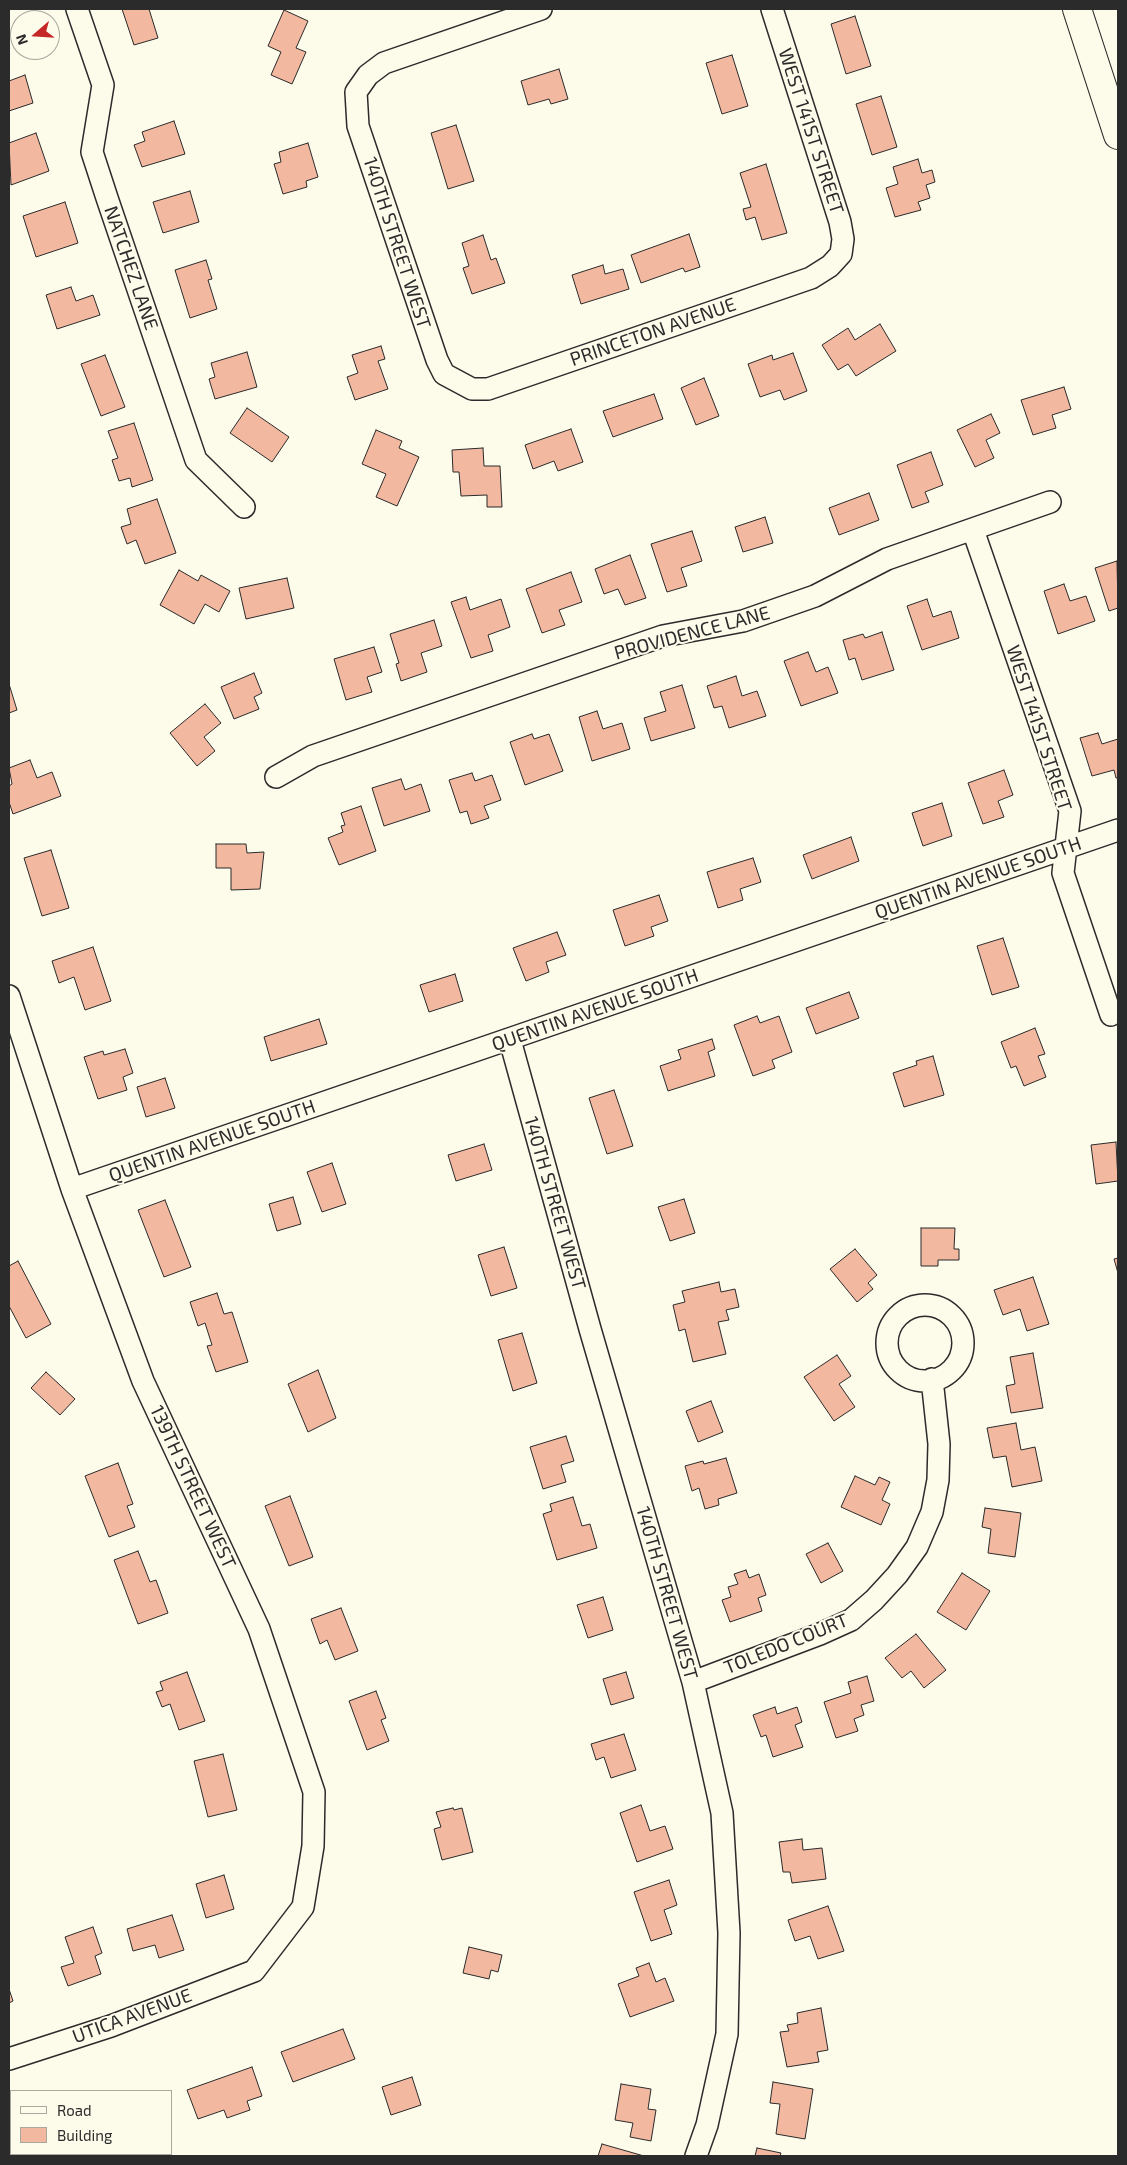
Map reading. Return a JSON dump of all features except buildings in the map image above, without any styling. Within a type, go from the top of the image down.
[{"type":"highway","points":[[1078,9],[1118,135]]},
{"type":"street","name":"NATCHEZ LANE","points":[[77,9],[103,85],[92,152],[113,216],[196,460],[244,507]]},
{"type":"street","name":"140TH STREET WEST","points":[[458,384],[444,374],[437,360],[358,126],[356,92],[368,75],[384,63],[540,9]]},
{"type":"street","name":"WEST 141ST STREET","points":[[772,9],[840,222],[841,254]]},
{"type":"street","name":"PRINCETON AVENUE","points":[[458,384],[472,389],[488,389],[810,278],[830,266],[841,254]]},
{"type":"street","name":"PROVIDENCE LANE","points":[[276,778],[313,756],[663,636],[743,621],[815,596],[888,560],[1050,502]]},
{"type":"street","name":"WEST 141ST STREET","points":[[973,530],[1070,811],[1063,873],[1110,1015]]},
{"type":"street","name":"QUENTIN AVENUE SOUTH","points":[[72,1189],[1118,830]]},
{"type":"street","name":"139TH STREET WEST","points":[[9,996],[72,1189],[143,1381],[259,1628],[314,1792],[313,1846],[303,1907],[254,1971]]},
{"type":"street","name":"140TH STREET WEST","points":[[510,1040],[590,1329],[693,1682],[722,1813],[729,1933],[727,2034],[707,2125],[696,2156]]},
{"type":"street","name":"TOLEDO COURT","points":[[693,1682],[820,1634],[851,1620],[897,1576],[917,1547],[932,1512],[938,1480],[939,1444],[932,1379]]},
{"type":"street","name":"UTICA AVENUE","points":[[9,2059],[111,2026],[254,1971]]}]
